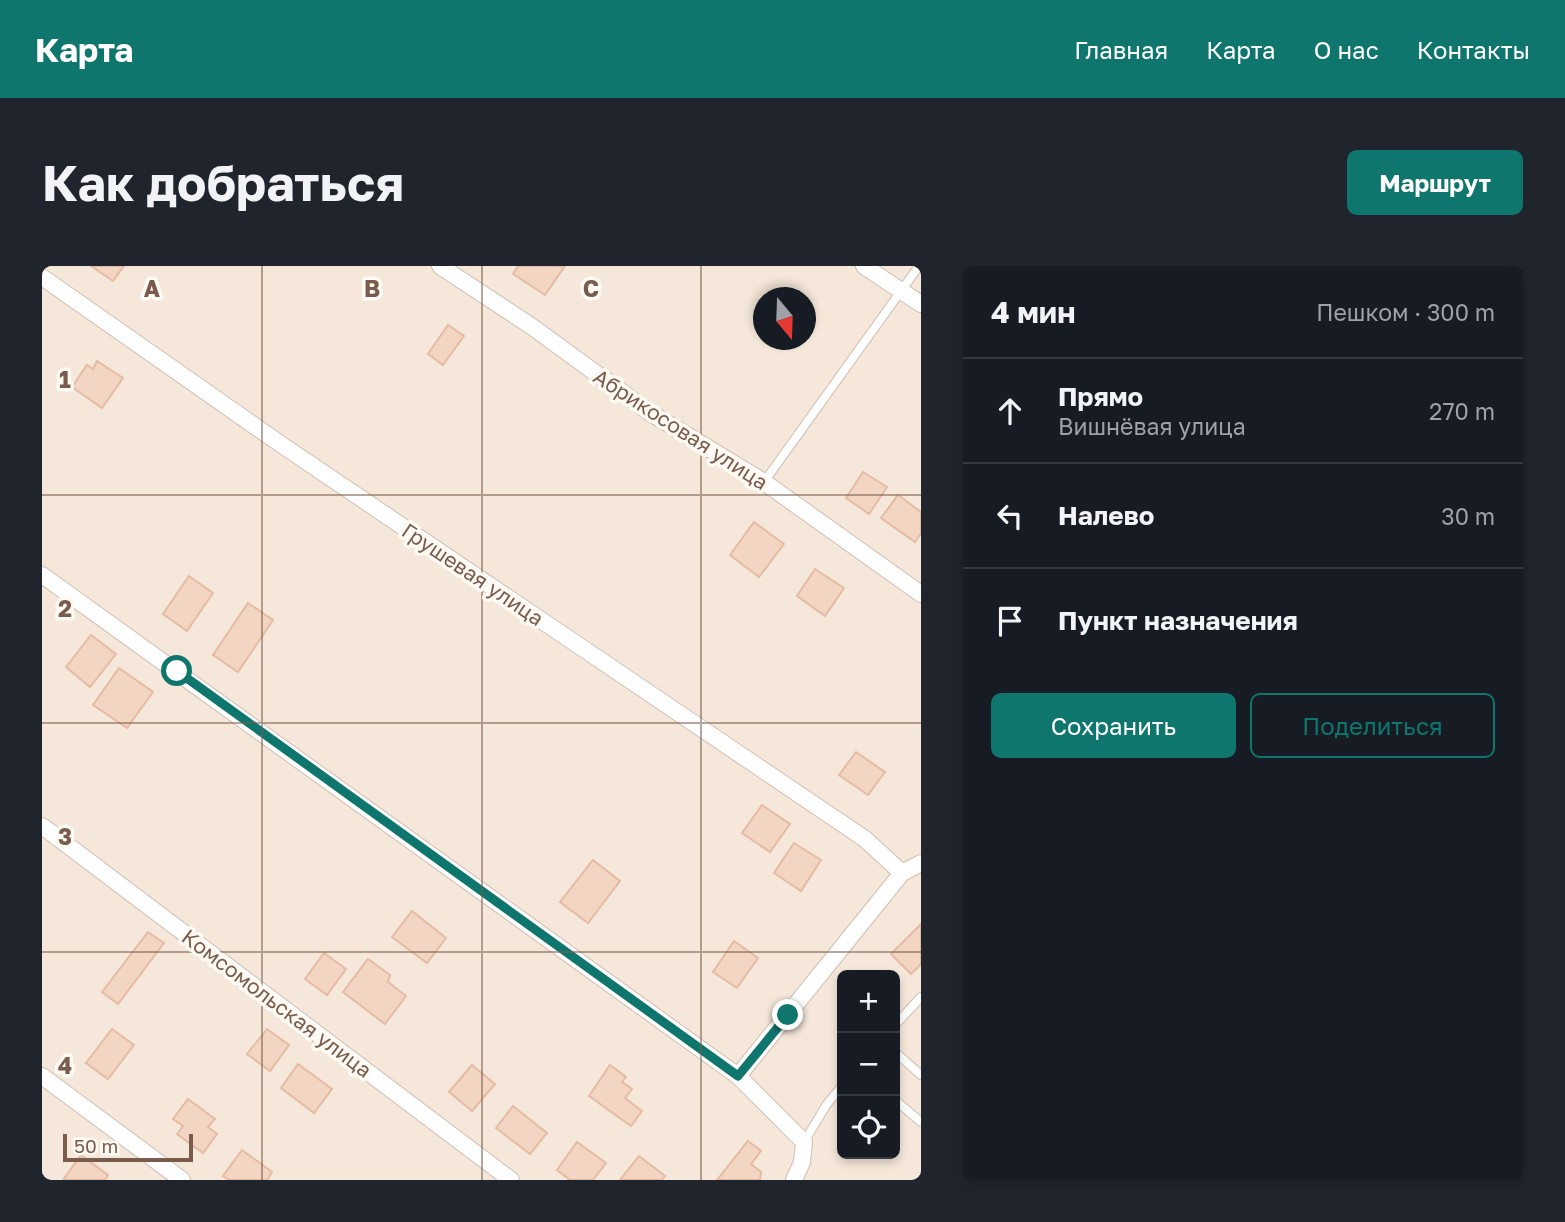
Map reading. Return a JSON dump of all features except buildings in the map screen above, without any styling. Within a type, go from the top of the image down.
[{"type":"street","name":"Абрикосовая улица","points":[[440,266],[531,326],[649,412],[764,482],[921,594]]},
{"type":"street","points":[[864,266],[921,304]]},
{"type":"street","name":"Грушевая улица","points":[[42,277],[279,443],[865,839],[902,873]]},
{"type":"street","points":[[42,575],[738,1076],[804,1142],[802,1162],[794,1180]]},
{"type":"street","name":"Комсомольская улица","points":[[42,826],[511,1180]]},
{"type":"street","points":[[738,1076],[902,873],[921,863]]},
{"type":"street","points":[[42,1076],[182,1180]]},
{"type":"lane","points":[[764,482],[919,266]]},
{"type":"lane","points":[[900,1020],[921,997]]},
{"type":"lane","points":[[900,1056],[921,1075]]},
{"type":"lane","points":[[804,1142],[837,1092]]},
{"type":"lane","points":[[900,1104],[921,1122]]},
{"type":"shaded area","points":[[42,266],[921,266],[921,1180],[42,1180]]},
{"type":"route","points":[[177,671],[738,1076],[788,1015]]}]
